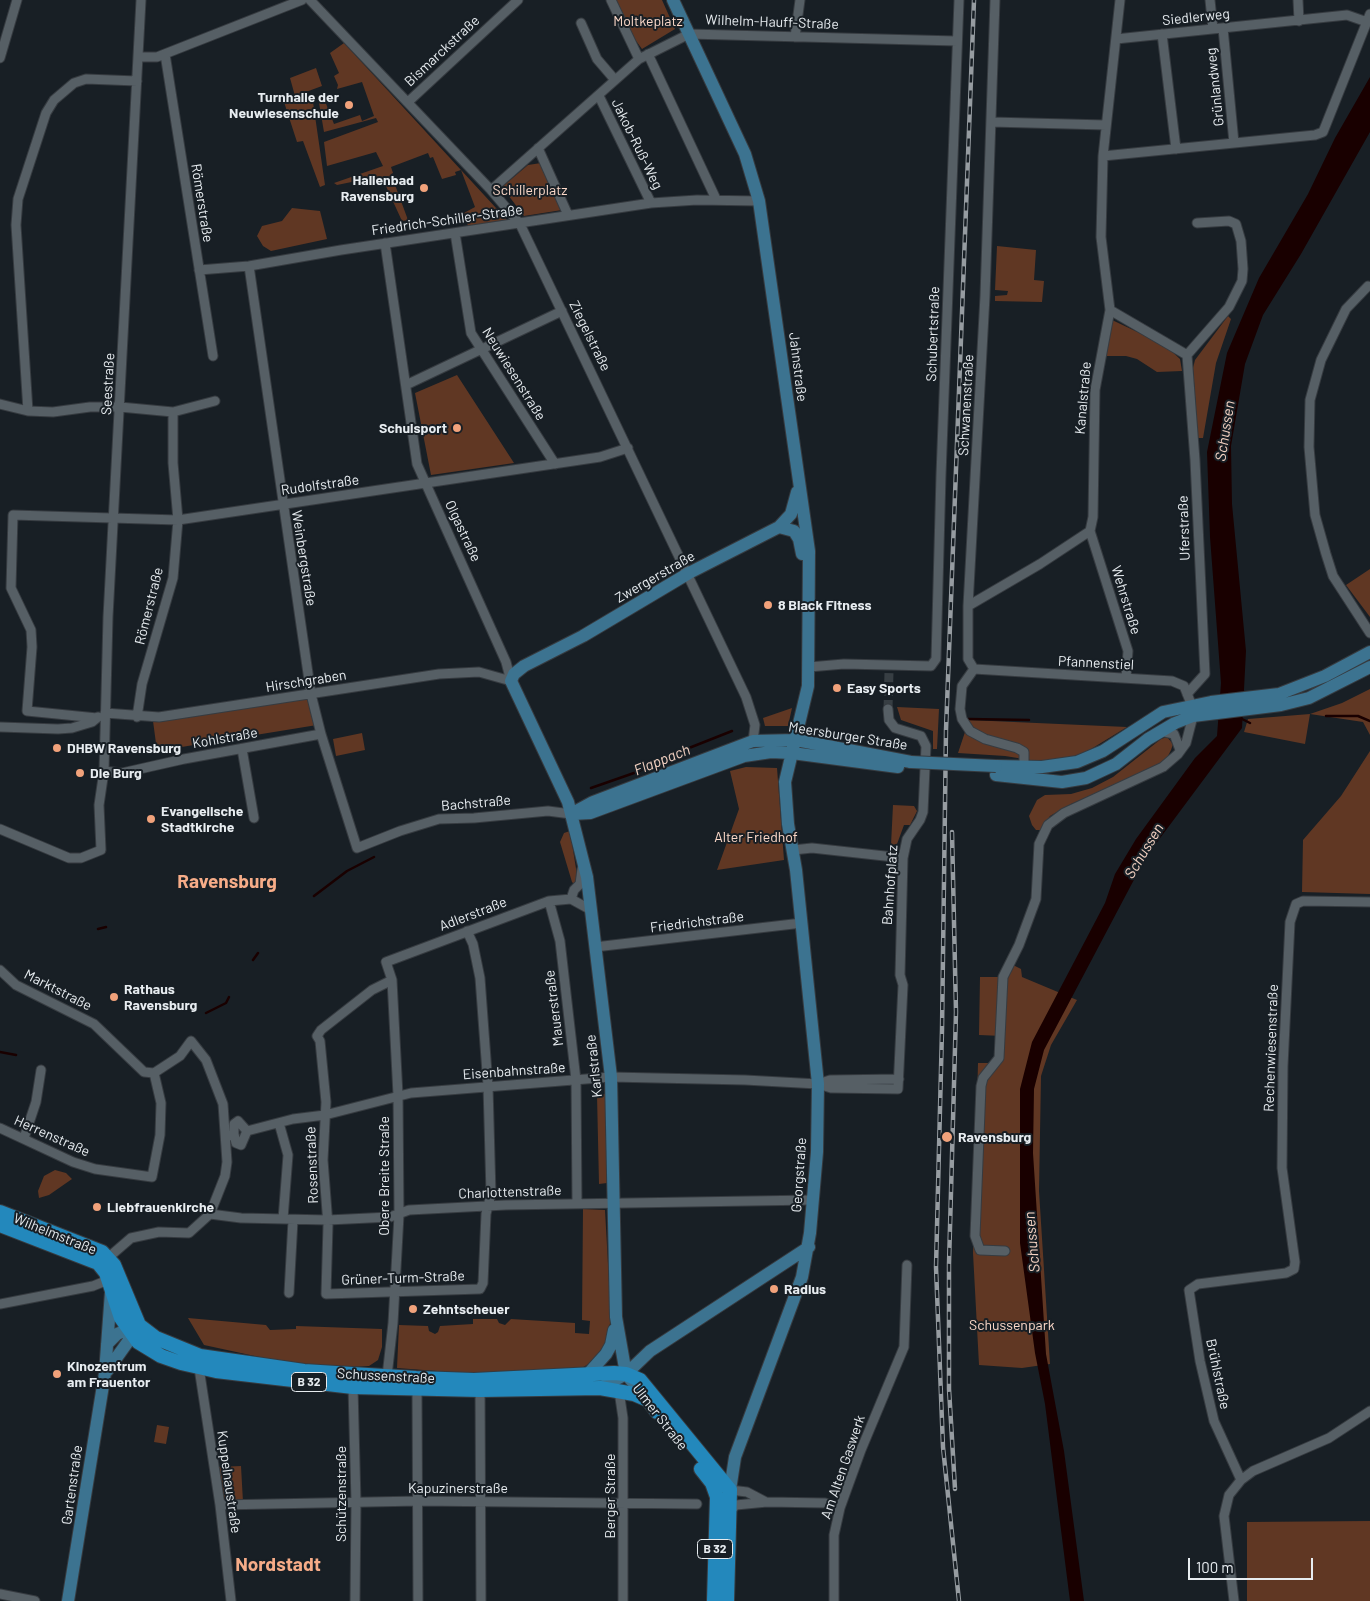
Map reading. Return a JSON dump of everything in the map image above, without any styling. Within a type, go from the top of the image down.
[{"type":"main road","name":"Jahnstraße","points":[[673,0],[745,154],[759,201],[798,487],[808,532],[809,667],[807,690],[792,753]]},
{"type":"main road","name":"Zwergerstraße","points":[[511,680],[514,674],[524,666],[577,640],[689,573],[779,527],[791,514],[798,487]]},
{"type":"main road","points":[[779,527],[794,531],[800,538],[804,573],[809,589]]},
{"type":"main road","name":"Meersburger Straße","points":[[996,770],[1042,767],[1077,762],[1102,751],[1163,712],[1191,705],[1215,707],[1255,702],[1302,687],[1370,652]]},
{"type":"main road","name":"Meersburger Straße","points":[[1255,702],[1281,705],[1309,698],[1370,667]]},
{"type":"main road","name":"Olgastraße","points":[[511,680],[554,770],[571,814]]},
{"type":"main road","name":"Meersburger Straße","points":[[571,814],[590,813],[744,756],[771,752],[792,753],[861,763],[996,770],[1062,782],[1086,778],[1116,764],[1191,705]]},
{"type":"main road","name":"Meersburger Straße","points":[[571,814],[593,802],[753,741],[796,740],[911,765]]},
{"type":"main road","name":"Georgstraße","points":[[730,1490],[735,1457],[802,1277],[809,1247],[817,1152],[818,1084],[802,923],[785,782],[792,753]]},
{"type":"main road","name":"Karlstraße","points":[[571,814],[581,850],[591,910],[611,1077],[616,1317],[626,1374]]},
{"type":"main road","name":"Wilhelmstraße","points":[[0,1212],[90,1248],[105,1261]]},
{"type":"main road","name":"Wilhelmstraße","points":[[0,1225],[105,1261]]},
{"type":"main road","name":"Schussenstraße","points":[[600,1388],[626,1374],[650,1351],[809,1247]]},
{"type":"main road","points":[[105,1261],[109,1283],[133,1330],[117,1334],[107,1344]]},
{"type":"main road","name":"Schussenstraße","points":[[105,1261],[114,1265],[133,1330],[144,1347],[161,1356],[199,1368],[353,1390],[391,1382]]},
{"type":"main road","name":"Gartenstraße","points":[[68,1601],[105,1373],[109,1283]]},
{"type":"main road","name":"Karlstraße","points":[[588,1374],[599,1364],[611,1345],[616,1317]]},
{"type":"main road","name":"Schussenstraße","points":[[133,1330],[156,1338],[171,1346],[215,1360],[391,1382],[600,1388],[634,1394],[648,1400]]},
{"type":"main road","name":"Gartenstraße","points":[[105,1373],[133,1330]]},
{"type":"main road","name":"Schussenstraße","points":[[480,1385],[588,1374],[626,1374]]},
{"type":"main road","name":"Ulmer Straße","points":[[626,1374],[712,1483],[717,1497],[714,1601]]},
{"type":"main road","name":"Ulmer Straße","points":[[626,1374],[645,1383],[730,1490]]},
{"type":"main road","name":"B 32","points":[[727,1601],[730,1490]]},
{"type":"street","points":[[0,58],[17,0]]},
{"type":"street","name":"Seestraße","points":[[0,828],[70,858],[81,858],[101,850],[99,805],[104,772],[101,716],[114,517],[141,0]]},
{"type":"street","points":[[138,57],[157,57],[302,0]]},
{"type":"street","name":"Ziegelstraße","points":[[310,0],[491,190],[520,224],[689,573],[748,704],[755,725],[753,741]]},
{"type":"street","points":[[611,0],[639,59]]},
{"type":"street","points":[[795,37],[800,0]]},
{"type":"street","name":"Schubertstraße","points":[[809,667],[889,668],[930,666],[936,659],[959,0]]},
{"type":"street","name":"Schwanenstraße","points":[[974,669],[968,659],[968,606],[983,347],[995,0]]},
{"type":"street","name":"Kanalstraße","points":[[1090,531],[1093,517],[1095,390],[1110,310],[1101,238],[1103,156],[1120,0]]},
{"type":"street","points":[[1210,0],[1213,29]]},
{"type":"street","points":[[1298,0],[1299,21]]},
{"type":"street","name":"Bismarckstraße","points":[[408,102],[513,2]]},
{"type":"street","name":"Siedlerweg","points":[[1116,39],[1348,15],[1368,18]]},
{"type":"street","name":"Grünlandweg","points":[[1103,156],[1315,136],[1323,132],[1368,18]]},
{"type":"street","points":[[581,23],[597,59],[615,80]]},
{"type":"street","name":"Grünlandweg","points":[[1223,28],[1234,143]]},
{"type":"street","name":"Wilhelm-Hauff-Straße","points":[[491,190],[639,59],[689,34],[957,41]]},
{"type":"street","points":[[1162,34],[1176,149]]},
{"type":"street","name":"Römerstraße","points":[[165,54],[213,356]]},
{"type":"street","points":[[648,54],[716,199]]},
{"type":"street","points":[[28,410],[16,225],[18,199],[46,113],[54,100],[74,82],[86,79],[137,81]]},
{"type":"street","name":"Jakob-Ruß-Weg","points":[[599,96],[651,204]]},
{"type":"street","points":[[991,122],[1106,126]]},
{"type":"street","points":[[538,148],[568,215]]},
{"type":"street","name":"Friedrich-Schiller-Straße","points":[[199,270],[249,266],[385,243],[651,204],[716,199],[759,201]]},
{"type":"street","points":[[1110,310],[1187,355],[1230,307],[1242,281],[1241,241],[1236,224],[1221,221],[1197,223]]},
{"type":"street","name":"Neuwiesenstraße","points":[[455,233],[471,333],[555,464]]},
{"type":"street","name":"Olgastraße","points":[[385,243],[417,464],[506,662],[511,680]]},
{"type":"street","name":"Weinbergstraße","points":[[249,266],[311,694],[321,734],[357,848]]},
{"type":"street","points":[[1368,286],[1346,309],[1320,360],[1310,400],[1309,447],[1315,515],[1333,576],[1370,633]]},
{"type":"street","points":[[406,385],[562,311]]},
{"type":"street","name":"Uferstraße","points":[[1187,355],[1195,460],[1204,674],[1191,705]]},
{"type":"street","points":[[0,404],[28,410],[53,412],[90,407],[120,407],[173,412],[215,401]]},
{"type":"street","name":"Römerstraße","points":[[137,717],[142,684],[172,578],[178,520],[173,463],[173,412]]},
{"type":"street","name":"Rudolfstraße","points":[[13,515],[178,520],[600,457],[628,448]]},
{"type":"street","name":"Hirschgraben","points":[[13,515],[11,588],[31,630],[32,647],[27,711],[137,717],[180,714],[439,674],[479,672],[511,680]]},
{"type":"street","points":[[968,606],[1040,564],[1090,531]]},
{"type":"street","name":"Wehrstraße","points":[[1090,531],[1128,651],[1126,678]]},
{"type":"street","points":[[974,669],[962,686],[960,708],[962,719],[970,731],[985,740],[1017,748],[1024,752],[1024,767]]},
{"type":"street","name":"Pfannenstiel","points":[[974,669],[1172,681],[1184,686],[1191,705]]},
{"type":"street","points":[[1004,1251],[980,1250],[976,1236],[981,1086],[983,1078],[999,1058],[1003,977],[1019,945],[1036,898],[1039,844],[1048,825],[1064,813],[1163,767],[1180,750],[1189,736],[1191,705]]},
{"type":"street","name":"Bahnhofplatz","points":[[888,709],[889,720],[895,728],[921,736],[925,741],[923,812],[920,820],[906,839],[903,858],[900,975],[903,986],[898,1089]]},
{"type":"street","points":[[0,727],[72,728],[101,716]]},
{"type":"street","points":[[1160,731],[1174,734],[1180,750]]},
{"type":"street","name":"Kohlstraße","points":[[104,772],[122,773],[321,734]]},
{"type":"street","points":[[242,749],[254,818]]},
{"type":"street","name":"Bachstraße","points":[[357,848],[400,831],[438,819],[474,818],[548,811],[571,814]]},
{"type":"street","points":[[793,850],[812,848],[903,858]]},
{"type":"street","points":[[581,850],[582,876],[571,899],[591,910]]},
{"type":"street","name":"Adlerstraße","points":[[386,962],[549,901],[571,899]]},
{"type":"street","name":"Rechenwiesenstraße","points":[[1209,1282],[1286,1273],[1294,1268],[1295,1262],[1282,1168],[1283,1066],[1290,922],[1296,904],[1303,900],[1370,902]]},
{"type":"street","name":"Mauerstraße","points":[[549,901],[560,941],[576,1080],[577,1203]]},
{"type":"street","name":"Friedrichstraße","points":[[595,947],[802,923]]},
{"type":"street","points":[[467,931],[473,944],[480,978],[488,1086],[491,1194],[488,1206]]},
{"type":"street","name":"Obere Breite Straße","points":[[386,962],[392,980],[398,1096],[400,1215],[391,1382]]},
{"type":"street","name":"Marktstraße","points":[[0,970],[16,985],[94,1024],[144,1072],[154,1073]]},
{"type":"street","name":"Rosenstraße","points":[[326,1294],[328,1220],[324,1160],[324,1116],[326,1102],[320,1041],[317,1036],[321,1030],[372,990],[392,980]]},
{"type":"street","points":[[105,1261],[131,1238],[159,1232],[189,1234],[210,1214],[225,1176],[230,1135],[223,1104],[214,1076],[206,1060],[191,1041],[180,1056],[154,1073]]},
{"type":"street","points":[[24,1138],[36,1102],[41,1070]]},
{"type":"street","name":"Herrenstraße","points":[[0,1128],[24,1138],[48,1152],[88,1167],[152,1178],[160,1135],[159,1092],[154,1073]]},
{"type":"street","name":"Eisenbahnstraße","points":[[247,1131],[293,1119],[324,1116],[398,1096],[488,1086],[611,1077],[818,1084],[831,1088],[898,1089]]},
{"type":"street","name":"Eisenbahnstraße","points":[[818,1084],[830,1080],[899,1079]]},
{"type":"street","name":"Eisenbahnstraße","points":[[238,1121],[247,1131],[241,1146],[230,1135],[234,1124],[238,1121]]},
{"type":"street","points":[[279,1123],[288,1155],[283,1219]]},
{"type":"street","name":"Charlottenstraße","points":[[210,1214],[293,1220],[328,1220],[400,1215],[409,1210],[488,1206],[614,1202],[812,1200]]},
{"type":"street","name":"Grüner-Turm-Straße","points":[[326,1294],[480,1289],[483,1283],[488,1206]]},
{"type":"street","points":[[289,1293],[293,1220]]},
{"type":"street","name":"Am Alten Gaswerk","points":[[834,1601],[834,1534],[840,1508],[861,1450],[904,1347],[907,1265]]},
{"type":"street","name":"Brühlstraße","points":[[1209,1282],[1198,1284],[1190,1290],[1200,1361],[1214,1421],[1241,1480]]},
{"type":"street","points":[[0,1304],[109,1283]]},
{"type":"street","name":"Kuppelnaustraße","points":[[199,1368],[220,1505],[231,1601]]},
{"type":"street","points":[[480,1385],[480,1601]]},
{"type":"street","name":"Schützenstraße","points":[[353,1390],[356,1502],[354,1601]]},
{"type":"street","name":"Berger Straße","points":[[619,1391],[623,1418],[623,1601]]},
{"type":"street","points":[[416,1394],[418,1601]]},
{"type":"street","points":[[1234,1601],[1224,1516],[1229,1495],[1241,1480],[1273,1461],[1329,1438],[1370,1411]]},
{"type":"street","points":[[730,1490],[747,1492],[767,1502]]},
{"type":"street","name":"Kapuzinerstraße","points":[[220,1505],[418,1501],[697,1504]]},
{"type":"street","points":[[729,1512],[736,1506],[767,1502],[825,1503],[840,1508]]},
{"type":"street","points":[[0,1594],[35,1601]]},
{"type":"green space","name":"Moltkeplatz","points":[[616,0],[662,0],[675,29],[642,49],[631,34]]},
{"type":"green space","points":[[344,43],[508,221],[468,226],[464,213],[475,207],[461,170],[455,172],[456,175],[442,179],[433,157],[430,158],[428,153],[391,167],[393,173],[391,174],[408,220],[402,221],[385,184],[380,184],[376,177],[337,185],[334,183],[383,166],[376,152],[327,166],[324,142],[378,122],[376,118],[324,132],[318,97],[323,96],[334,124],[360,115],[362,121],[374,116],[362,82],[337,89],[338,85],[334,76],[339,73],[330,53]]},
{"type":"green space","points":[[316,68],[322,86],[295,96],[290,78]]},
{"type":"green space","points":[[284,102],[313,102],[325,185],[320,187],[303,141],[297,142]]},
{"type":"green space","name":"Schillerplatz","points":[[541,163],[562,210],[524,216],[502,187],[528,165]]},
{"type":"green space","points":[[292,208],[320,211],[327,239],[271,251],[263,246],[257,236],[262,226],[282,221]]},
{"type":"green space","points":[[997,246],[1036,250],[1034,280],[1044,281],[1042,302],[995,301],[995,296],[1007,295],[1008,291],[995,290]]},
{"type":"green space","points":[[1228,316],[1231,319],[1216,363],[1203,438],[1198,438],[1193,368],[1195,360]]},
{"type":"green space","points":[[1112,320],[1165,345],[1180,359],[1182,371],[1157,372],[1137,359],[1126,356],[1105,356]]},
{"type":"green space","name":"Schulsport","points":[[457,375],[514,463],[431,475],[415,393]]},
{"type":"green space","points":[[1370,569],[1370,617],[1346,585]]},
{"type":"green space","points":[[1370,689],[1370,735],[1363,722],[1310,714],[1342,703]]},
{"type":"green space","points":[[310,696],[317,725],[157,751],[153,721]]},
{"type":"green space","points":[[897,707],[939,709],[937,749],[933,749],[933,731],[901,720]]},
{"type":"green space","points":[[792,708],[788,726],[765,726],[763,718]]},
{"type":"green space","points":[[1310,714],[1305,744],[1244,732],[1248,719]]},
{"type":"green space","points":[[969,720],[1127,727],[1078,757],[1049,763],[1005,756],[958,753]]},
{"type":"green space","points":[[362,733],[365,750],[336,756],[333,739]]},
{"type":"green space","points":[[1167,737],[1173,744],[1171,750],[1167,758],[1154,768],[1071,804],[1050,816],[1041,830],[1036,830],[1032,825],[1029,816],[1037,800],[1045,795],[1071,794],[1092,788],[1113,777],[1161,739]]},
{"type":"green space","points":[[1370,751],[1370,894],[1302,892],[1303,840],[1341,796]]},
{"type":"green space","name":"Alter Friedhof","points":[[746,767],[777,768],[784,860],[717,870],[739,809],[730,771]]},
{"type":"green space","points":[[893,805],[914,806],[917,811],[910,825],[904,825],[897,844],[891,845]]},
{"type":"green space","points":[[570,831],[578,881],[574,884],[560,842],[564,833]]},
{"type":"green space","name":"Schussenpark","points":[[1013,965],[1021,969],[1022,977],[1077,1000],[1051,1045],[1041,1076],[1039,1191],[1050,1364],[1022,1368],[979,1365],[973,1253],[978,1063],[1002,1063],[995,1048],[1002,1036],[979,1035],[980,977],[1006,977]]},
{"type":"green space","points":[[605,1094],[607,1183],[599,1184],[597,1095]]},
{"type":"green space","points":[[55,1170],[66,1173],[72,1179],[49,1195],[39,1198],[38,1191],[44,1176]]},
{"type":"green space","points":[[583,1209],[605,1210],[611,1318],[606,1344],[593,1361],[582,1368],[476,1374],[397,1368],[399,1325],[428,1326],[429,1331],[435,1334],[440,1326],[473,1324],[473,1319],[497,1319],[499,1323],[505,1325],[511,1319],[575,1323],[575,1333],[589,1334],[590,1321],[582,1320]]},
{"type":"green space","points":[[188,1318],[266,1325],[270,1330],[296,1329],[296,1326],[382,1329],[382,1347],[378,1360],[369,1366],[351,1367],[287,1363],[204,1345]]},
{"type":"green space","points":[[157,1425],[169,1427],[166,1444],[154,1442]]},
{"type":"green space","points":[[241,1466],[243,1502],[221,1502],[218,1467]]},
{"type":"green space","points":[[1370,1521],[1370,1601],[1247,1601],[1247,1522]]},
{"type":"water","name":"Schussen","points":[[1370,77],[1370,132],[1301,254],[1263,315],[1245,364],[1231,446],[1232,504],[1246,651],[1242,728],[1146,857],[1044,1050],[1034,1089],[1033,1153],[1046,1354],[1064,1451],[1084,1601],[1070,1601],[1045,1404],[1035,1353],[1020,1243],[1020,1089],[1032,1042],[1105,903],[1115,874],[1136,839],[1195,758],[1217,736],[1221,683],[1210,537],[1207,452],[1227,353],[1259,278],[1308,194],[1335,138]]},
{"type":"waterway","points":[[1326,716],[1358,716],[1370,721]]},
{"type":"waterway","points":[[1240,718],[1250,723]]},
{"type":"waterway","name":"Flappach","points":[[968,719],[1029,720]]},
{"type":"waterway","name":"Flappach","points":[[591,788],[634,773],[732,731]]},
{"type":"waterway","name":"Flappach","points":[[314,896],[347,871],[374,857]]},
{"type":"waterway","points":[[98,929],[106,927]]},
{"type":"waterway","name":"Flappach","points":[[253,960],[258,953]]},
{"type":"waterway","name":"Flappach","points":[[206,1013],[226,1003],[229,997]]},
{"type":"waterway","name":"Flappach","points":[[0,1052],[16,1055]]},
{"type":"tunnel","points":[[888,709],[889,672]]},
{"type":"railway","points":[[959,1601],[943,1447],[936,1267],[942,1030],[946,730],[974,0]]},
{"type":"railway","points":[[952,832],[956,1012],[949,1264],[949,1389],[955,1489]]},
{"type":"place","name":"Turnhalle der Neuwiesenschule","points":[[349,105]]},
{"type":"place","name":"Hallenbad Ravensburg","points":[[424,188]]},
{"type":"place","name":"Schulsport","points":[[457,428]]},
{"type":"place","name":"8 Black Fitness","points":[[768,605]]},
{"type":"place","name":"Easy Sports","points":[[837,688]]},
{"type":"place","name":"DHBW Ravensburg","points":[[57,748]]},
{"type":"place","name":"Die Burg","points":[[80,773]]},
{"type":"place","name":"Evangelische Stadtkirche","points":[[151,819]]},
{"type":"place","name":"Rathaus Ravensburg","points":[[114,997]]},
{"type":"place","name":"Ravensburg","points":[[947,1137]]},
{"type":"place","name":"Liebfrauenkirche","points":[[97,1207]]},
{"type":"place","name":"Radius","points":[[774,1289]]},
{"type":"place","name":"Zehntscheuer","points":[[413,1309]]},
{"type":"place","name":"Kinozentrum am Frauentor","points":[[57,1374]]},
{"type":"district","name":"Ravensburg","points":[[227,882]]},
{"type":"district","name":"Nordstadt","points":[[278,1565]]}]
